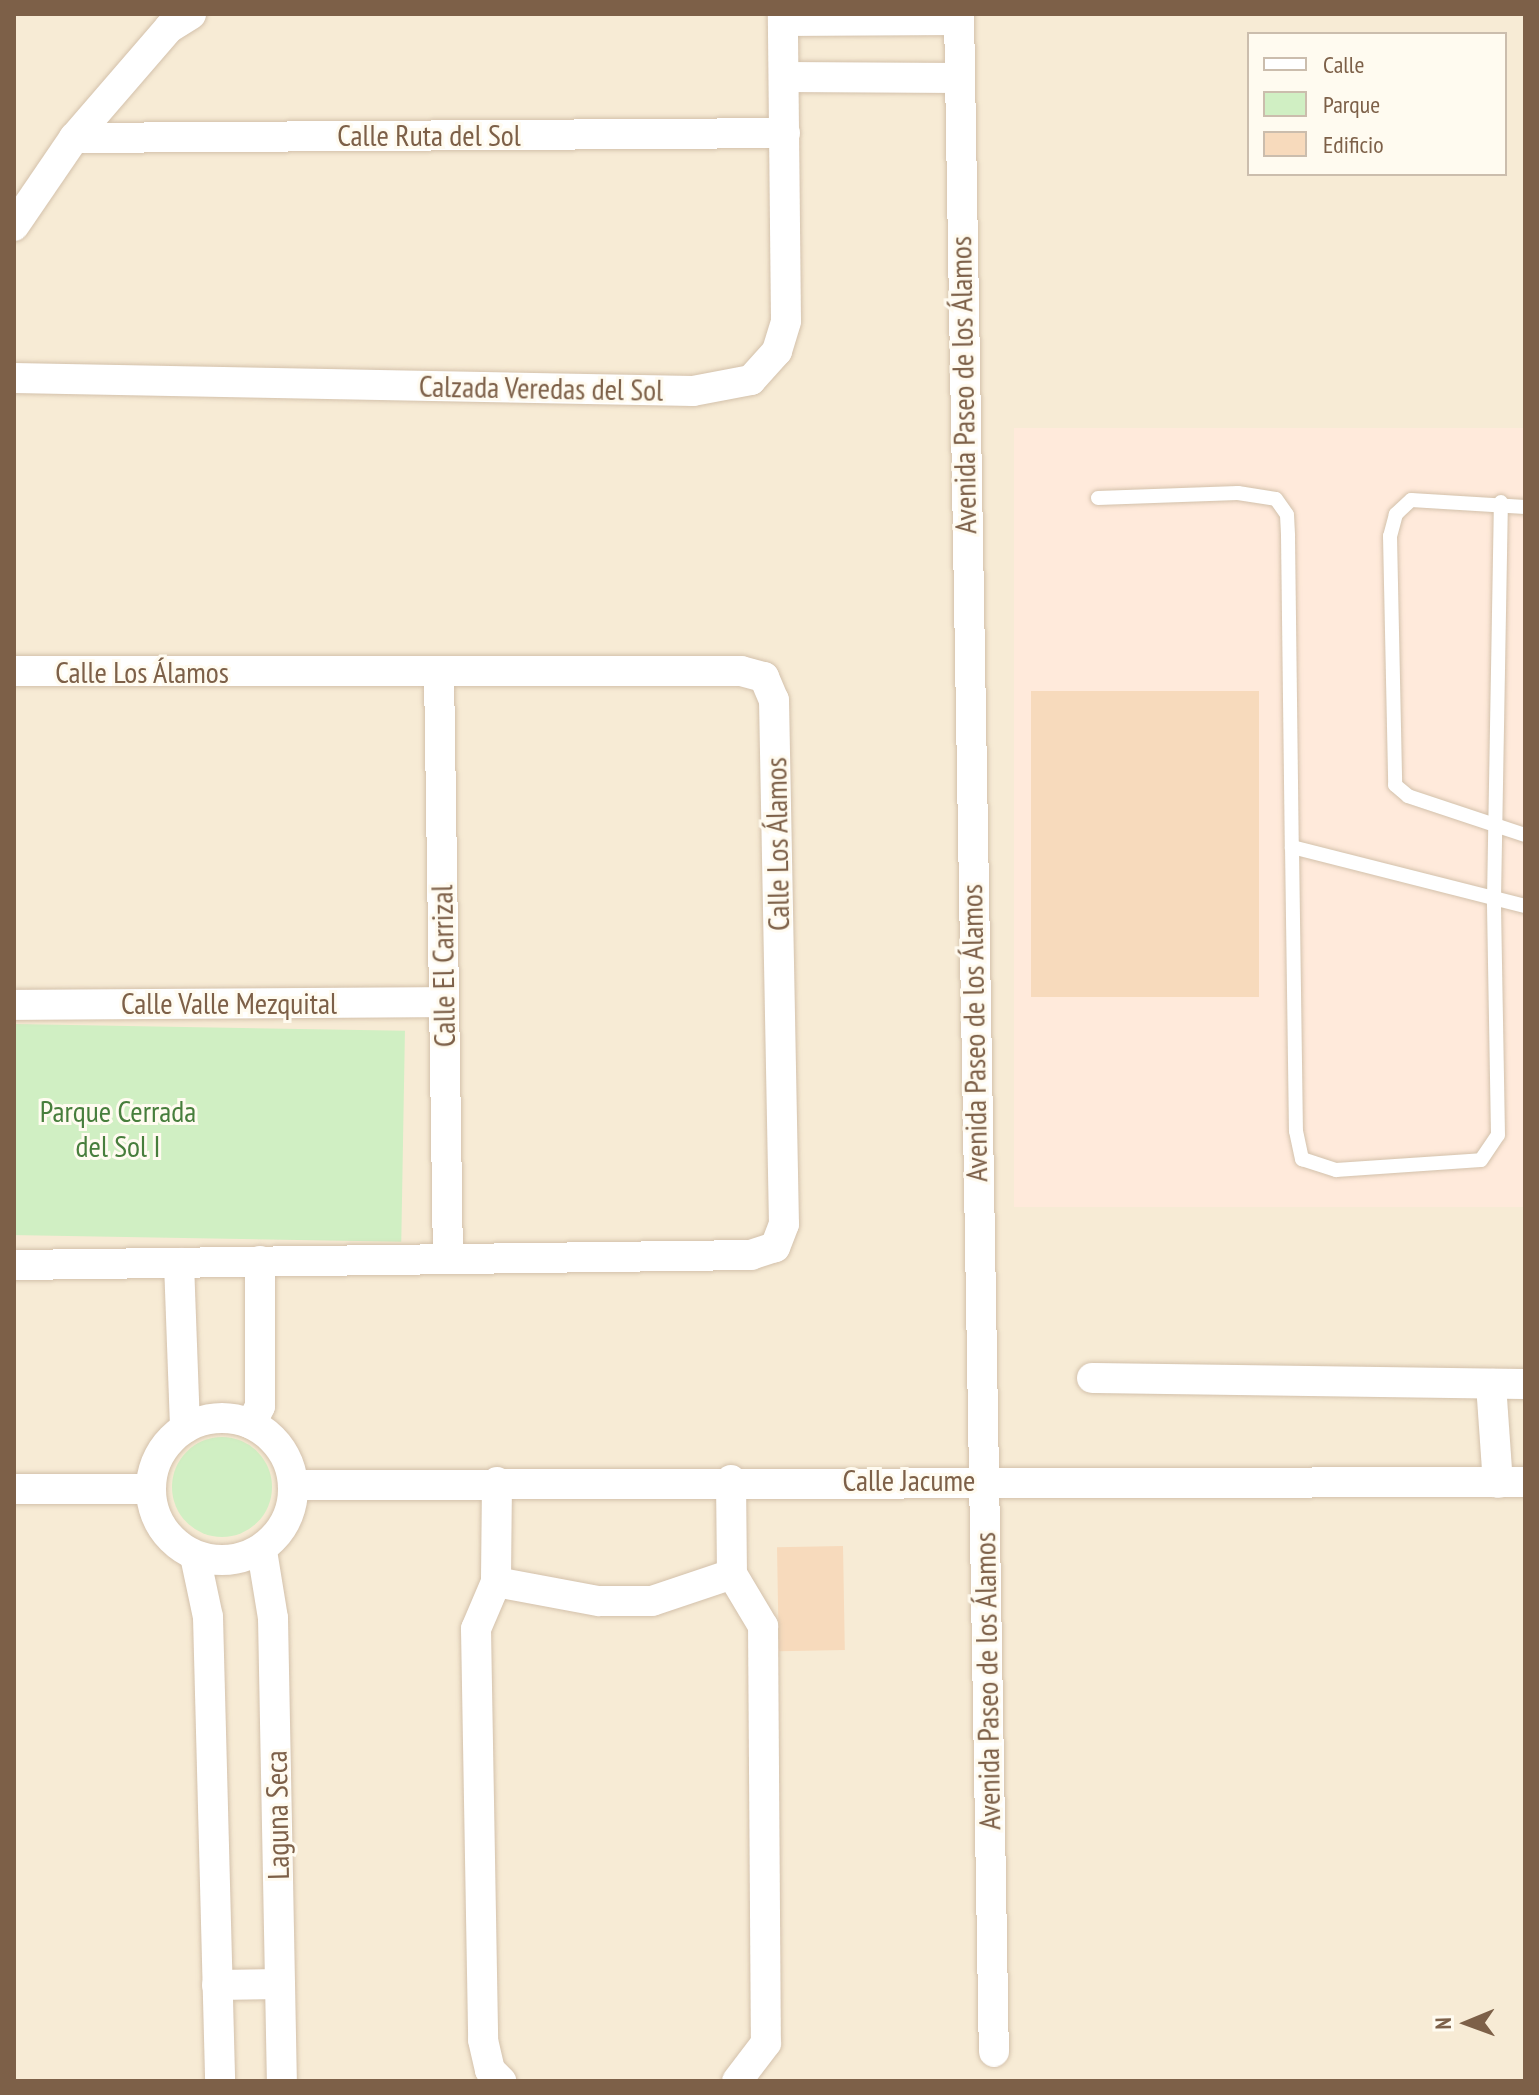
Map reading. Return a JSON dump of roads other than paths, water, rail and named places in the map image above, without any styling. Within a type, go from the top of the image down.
[{"type":"street","points":[[14,226],[74,138],[169,28],[191,14]]},
{"type":"street","name":"Calzada Veredas del Sol","points":[[14,378],[693,391],[751,380],[777,351],[786,321],[783,17],[959,17]]},
{"type":"street","name":"Avenida Paseo de los Álamos","points":[[959,17],[994,2052]]},
{"type":"street","points":[[784,77],[958,78]]},
{"type":"street","name":"Calle Ruta del Sol","points":[[74,138],[785,133]]},
{"type":"street","name":"Calle Los Álamos","points":[[14,671],[741,671],[764,677],[774,700],[784,1208],[775,1247],[751,1255],[14,1265]]},
{"type":"street","name":"Calle El Carrizal","points":[[439,673],[448,1258]]},
{"type":"street","name":"Calle Valle Mezquital","points":[[14,1005],[444,1002]]},
{"type":"street","points":[[251,1424],[260,1406],[260,1261]]},
{"type":"street","points":[[179,1263],[185,1428]]},
{"type":"street","points":[[1092,1378],[1525,1384]]},
{"type":"street","points":[[1491,1384],[1511,1483]]},
{"type":"street","points":[[229,1418],[251,1424],[285,1455],[293,1485],[287,1520],[262,1551],[231,1561],[195,1556],[158,1522],[151,1489],[160,1454],[185,1428],[229,1418]]},
{"type":"street","points":[[731,1480],[732,1574],[753,1604],[763,1641],[766,2043],[737,2081]]},
{"type":"street","name":"Calle Jacume","points":[[293,1485],[731,1480],[1511,1483]]},
{"type":"street","points":[[497,1482],[496,1582],[476,1629],[483,2040],[490,2070],[501,2081]]},
{"type":"street","points":[[14,1489],[151,1489]]},
{"type":"street","name":"Laguna Seca","points":[[262,1551],[273,1618],[282,2081]]},
{"type":"street","points":[[195,1556],[208,1617],[220,2081]]},
{"type":"street","points":[[496,1582],[599,1601],[652,1601],[732,1574]]},
{"type":"street","points":[[217,1985],[280,1984]]},
{"type":"lane","points":[[1098,498],[1262,493],[1276,499],[1287,515],[1296,1131],[1302,1159],[1322,1169],[1470,1162],[1490,1154],[1499,1121],[1494,899],[1501,502]]},
{"type":"lane","points":[[1525,507],[1501,502],[1411,500],[1396,514],[1390,536],[1395,785],[1408,796],[1525,835]]},
{"type":"lane","points":[[1292,847],[1525,906]]},
{"type":"park label","name":"Parque Cerrada del Sol I","points":[[118,1128]]}]
